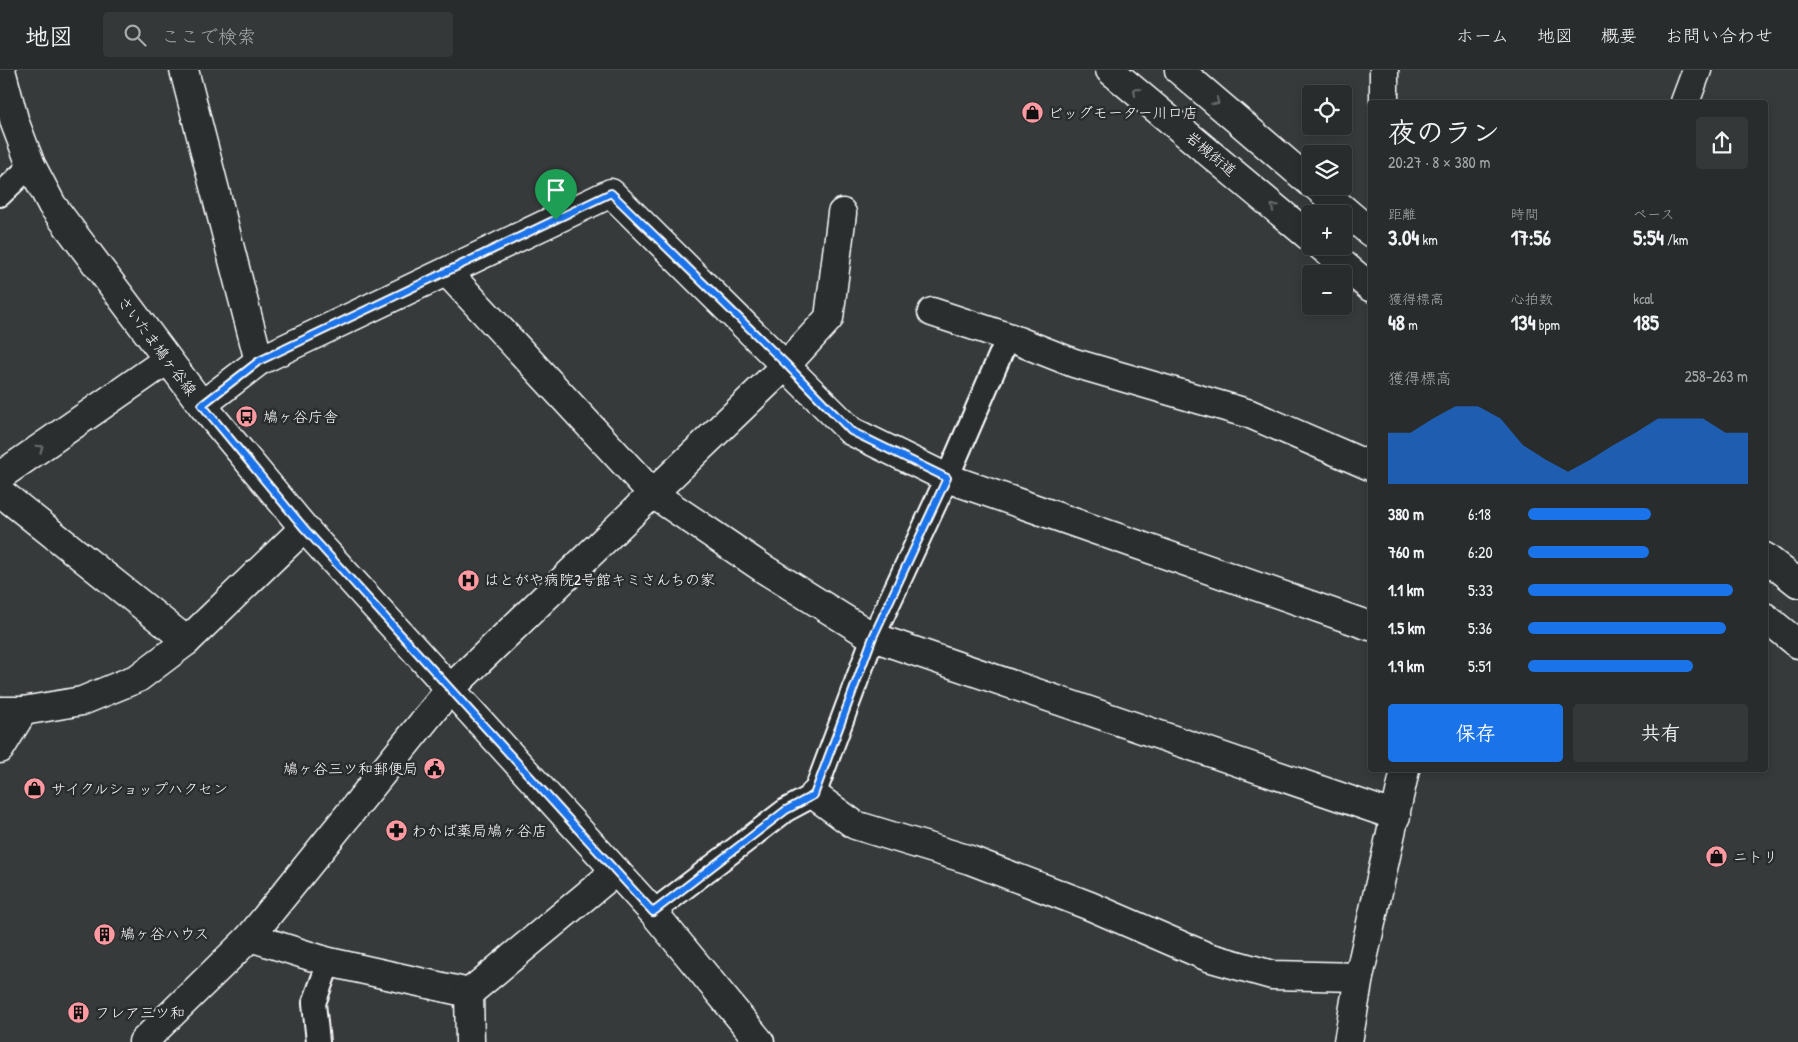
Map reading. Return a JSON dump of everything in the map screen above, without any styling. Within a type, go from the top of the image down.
[{"type":"main road","name":"さいたま鳩ヶ谷線","points":[[0,70],[30,166],[52,206],[202,405],[304,528],[653,912],[760,1042]]},
{"type":"main road","points":[[184,70],[259,361]]},
{"type":"main road","name":"岩槻街道","points":[[1110,70],[1302,230]]},
{"type":"main road","points":[[1179,70],[1302,175]]},
{"type":"main road","points":[[1384,70],[1384,100]]},
{"type":"main road","points":[[1686,100],[1697,70]]},
{"type":"main road","points":[[202,405],[259,361],[448,273],[611,193],[786,364],[851,431],[947,478],[1368,625]]},
{"type":"main road","points":[[1327,195],[1368,230]]},
{"type":"main road","points":[[143,1042],[250,937],[450,689],[786,364],[829,318],[842,213]]},
{"type":"main road","points":[[1333,255],[1368,285]]},
{"type":"main road","points":[[448,273],[653,494],[764,569],[873,637],[1396,816]]},
{"type":"main road","points":[[932,312],[1008,337],[1074,363],[1250,414],[1368,465]]},
{"type":"main road","points":[[0,476],[168,360]]},
{"type":"main road","points":[[0,492],[186,641]]},
{"type":"main road","points":[[0,749],[12,711],[82,701],[138,678],[186,641],[304,528]]},
{"type":"main road","points":[[1768,559],[1798,583]]},
{"type":"main road","points":[[1768,619],[1798,644]]},
{"type":"main road","points":[[1348,1042],[1359,977],[1405,772]]},
{"type":"main road","points":[[814,795],[855,825],[970,860],[1090,906],[1208,957],[1272,974],[1359,977]]},
{"type":"main road","points":[[469,992],[616,871]]},
{"type":"main road","points":[[250,937],[329,962],[469,992]]},
{"type":"main road","points":[[469,992],[470,1042]]},
{"type":"lane","points":[[0,195],[30,166]]},
{"type":"lane","points":[[653,912],[786,810],[814,795],[873,637],[947,478],[1008,337]]},
{"type":"lane","points":[[318,1042],[314,1003],[329,962]]},
{"type":"place","name":"ビッグモーター川口店","points":[[1032,113]]},
{"type":"place","name":"鳩ヶ谷庁舎","points":[[247,417]]},
{"type":"place","name":"はとがや病院2号館キミさんちの家","points":[[468,580]]},
{"type":"place","name":"鳩ヶ谷三ツ和郵便局","points":[[434,769]]},
{"type":"place","name":"サイクルショップハクセン","points":[[35,789]]},
{"type":"place","name":"わかば薬局鳩ヶ谷店","points":[[396,831]]},
{"type":"place","name":"ニトリ","points":[[1717,857]]},
{"type":"place","name":"鳩ヶ谷ハウス","points":[[104,934]]},
{"type":"place","name":"フレア三ツ和","points":[[79,1013]]},
{"type":"route","points":[[611,193],[786,364],[851,431],[947,478],[873,637],[814,795],[786,810],[653,912],[304,528],[202,405],[259,361],[448,273],[556,220],[611,193]]}]
